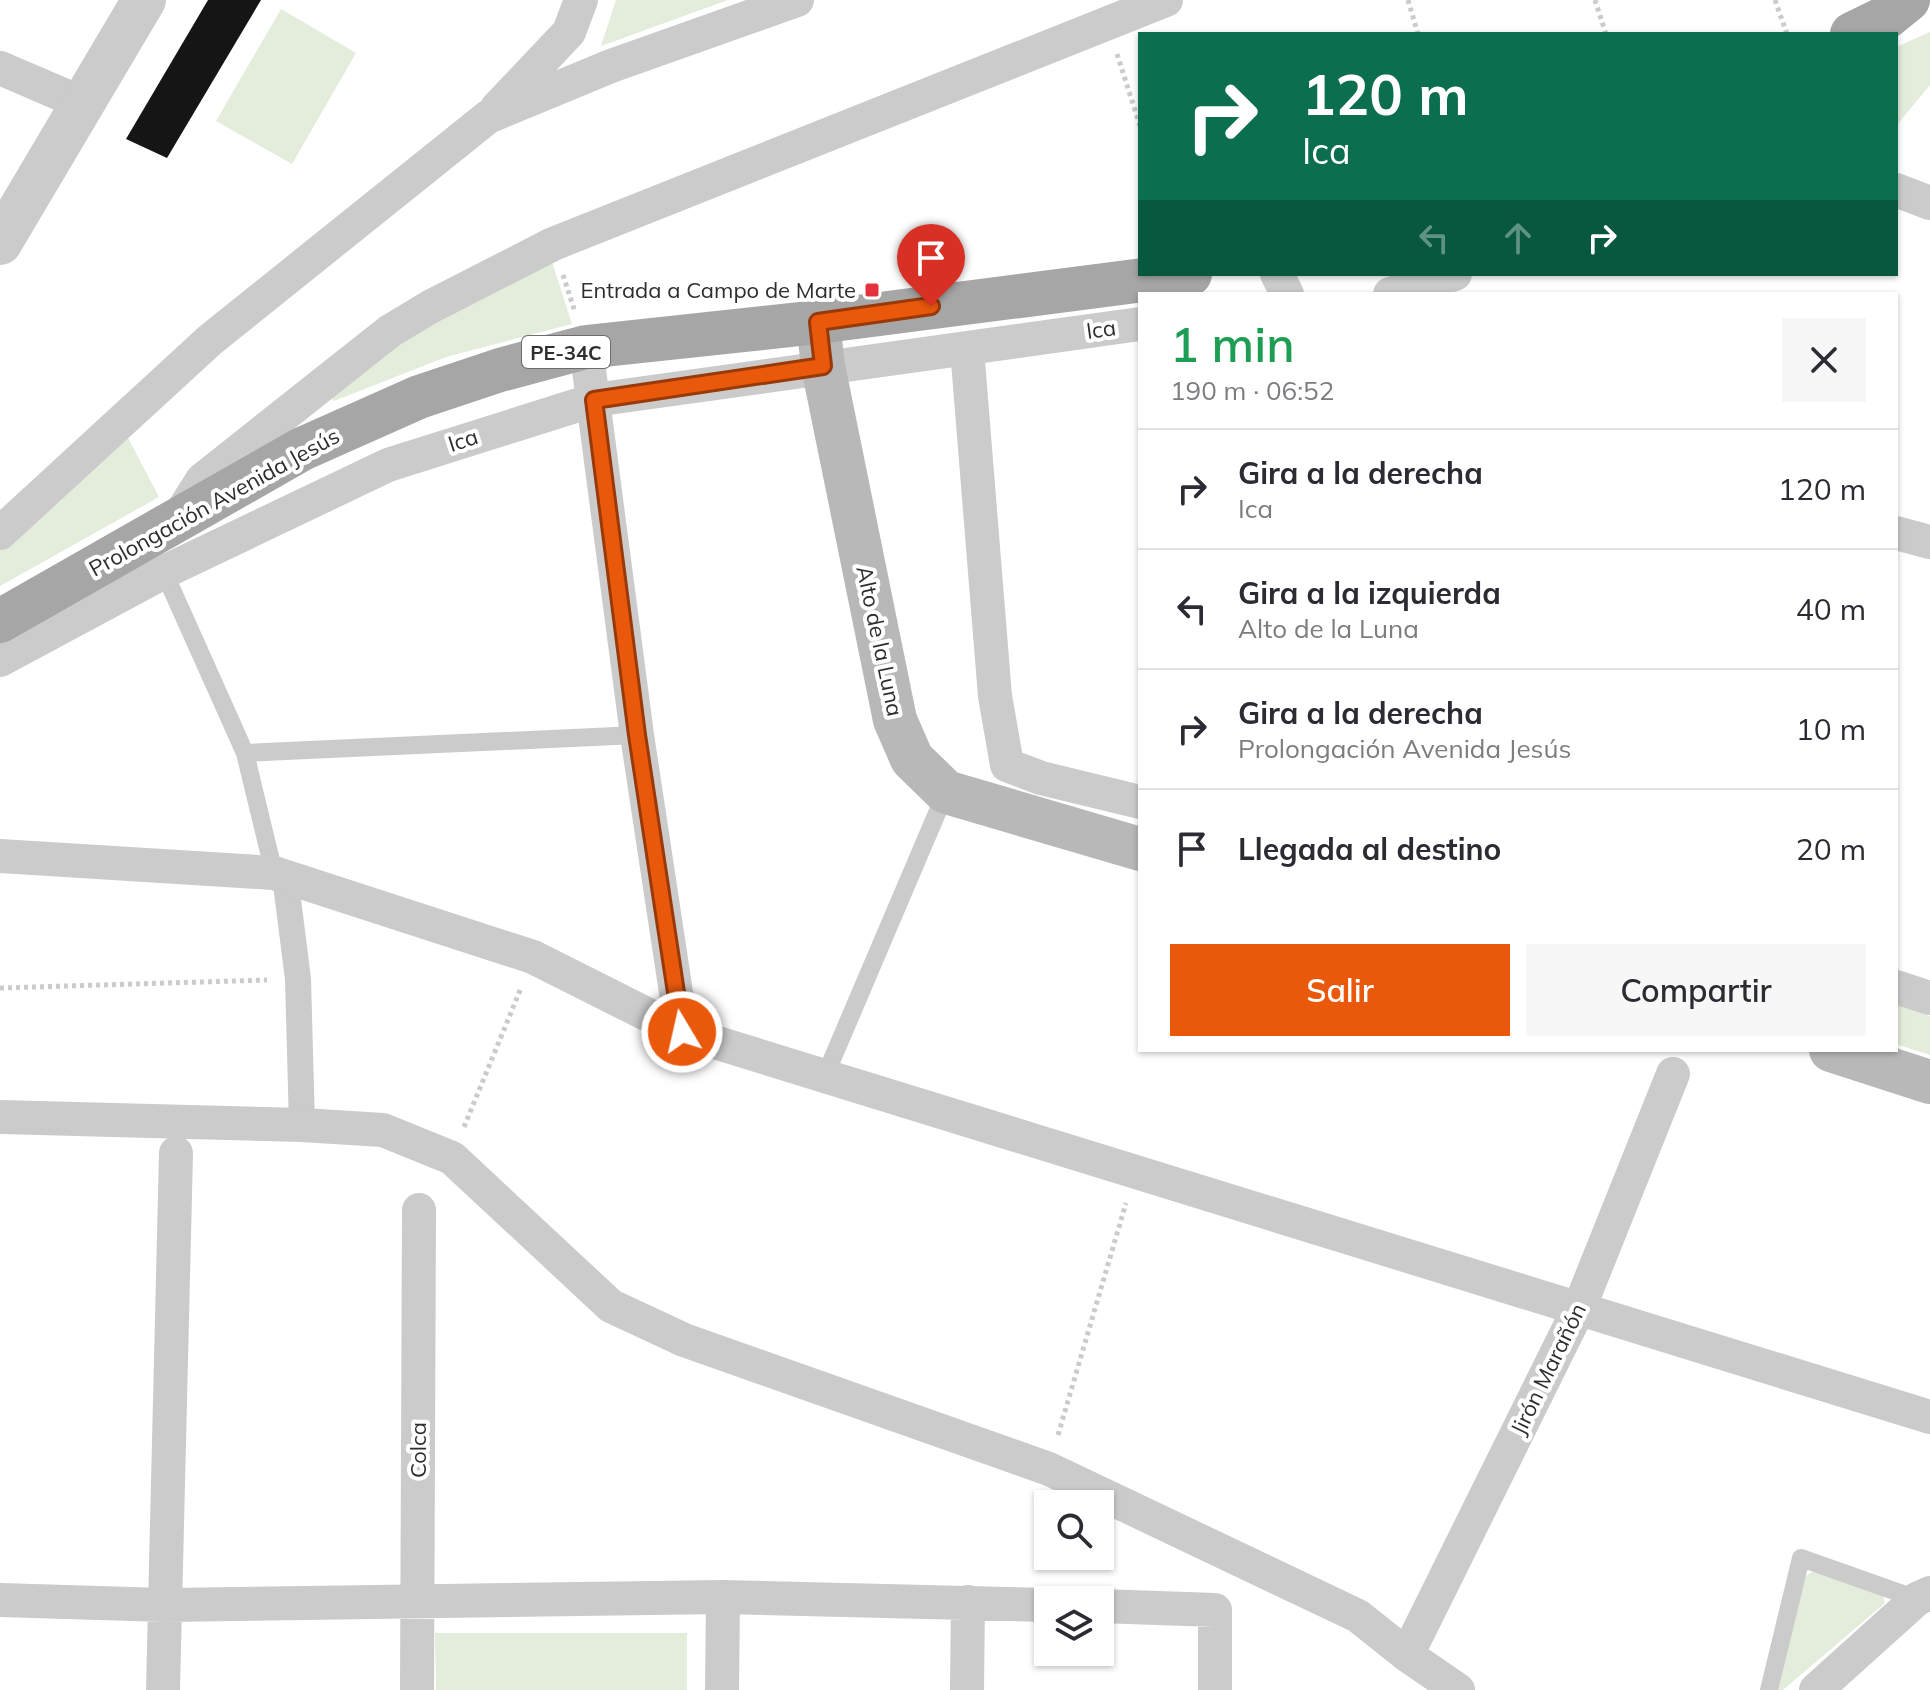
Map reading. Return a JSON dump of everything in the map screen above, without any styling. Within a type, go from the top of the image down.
[{"type":"main road","points":[[1856,32],[1887,17],[1908,0]]},
{"type":"main road","name":"Prolongación Avenida Jesús","points":[[0,621],[302,449],[419,397],[586,347],[818,322],[1174,276]]},
{"type":"main road","name":"Alto de la Luna","points":[[818,322],[823,366],[895,720],[912,759],[946,792],[1138,848]]},
{"type":"main road","points":[[1837,1052],[1930,1082]]},
{"type":"street","points":[[0,243],[144,0]]},
{"type":"street","points":[[0,533],[210,340],[488,117],[569,32],[581,0]]},
{"type":"street","points":[[488,117],[611,66],[797,0]]},
{"type":"street","points":[[175,523],[202,480],[390,331],[553,244],[1166,0]]},
{"type":"street","points":[[0,68],[84,104]]},
{"type":"street","points":[[1396,292],[1448,276]]},
{"type":"street","name":"Ica","points":[[0,660],[164,572],[388,465],[594,400],[1138,324]]},
{"type":"street","points":[[586,347],[637,735],[682,1032]]},
{"type":"street","points":[[967,349],[995,696],[1007,765],[1041,778],[1138,802]]},
{"type":"street","points":[[1898,534],[1930,542]]},
{"type":"street","points":[[0,856],[280,874],[533,957],[682,1032],[1580,1306],[1930,1417]]},
{"type":"street","points":[[280,874],[298,979],[302,1125]]},
{"type":"street","points":[[1898,988],[1930,998]]},
{"type":"street","name":"Jirón Marañón","points":[[1407,1655],[1580,1306],[1673,1074]]},
{"type":"street","points":[[0,1117],[383,1130],[452,1158],[611,1306],[684,1340],[1049,1469],[1358,1616],[1458,1690]]},
{"type":"street","points":[[163,1690],[176,1153]]},
{"type":"street","name":"Colca","points":[[417,1690],[419,1210]]},
{"type":"street","points":[[0,1600],[164,1605],[723,1597],[1034,1604]]},
{"type":"street","points":[[722,1690],[723,1597]]},
{"type":"street","points":[[1816,1690],[1926,1598]]},
{"type":"street","points":[[967,1690],[968,1602]]},
{"type":"street","points":[[1114,1606],[1215,1610],[1215,1690]]},
{"type":"lane","points":[[164,572],[245,753],[280,874]]},
{"type":"lane","points":[[245,753],[637,735]]},
{"type":"lane","points":[[825,1076],[946,792]]},
{"type":"lane","points":[[1769,1690],[1801,1558],[1926,1598]]},
{"type":"path","points":[[1408,0],[1417,32]]},
{"type":"path","points":[[1595,0],[1605,32]]},
{"type":"path","points":[[1775,0],[1786,32]]},
{"type":"path","points":[[1106,23],[1138,120]]},
{"type":"path","points":[[553,244],[586,347]]},
{"type":"path","points":[[452,1158],[533,957]]},
{"type":"path","points":[[0,988],[298,979]]},
{"type":"path","points":[[1049,1469],[1135,1171]]},
{"type":"green space","points":[[616,0],[728,0],[601,46]]},
{"type":"green space","points":[[281,9],[356,53],[292,164],[216,121]]},
{"type":"green space","points":[[1930,32],[1930,85],[1898,124],[1898,46]]},
{"type":"green space","points":[[551,259],[572,324],[446,357],[334,401],[330,395],[388,350]]},
{"type":"green space","points":[[127,436],[159,497],[0,586],[0,549]]},
{"type":"green space","points":[[1898,1005],[1930,1016],[1930,1055],[1898,1045]]},
{"type":"green space","points":[[1814,1571],[1882,1593],[1885,1603],[1783,1690],[1778,1690],[1804,1577]]},
{"type":"green space","points":[[435,1633],[687,1633],[687,1690],[436,1690]]},
{"type":"building","points":[[208,0],[261,0],[167,158],[126,139]]},
{"type":"place","name":"Entrada a Campo de Marte","points":[[872,290]]},
{"type":"route","points":[[682,1032],[637,735],[594,400],[823,366],[818,322],[931,306]]}]
